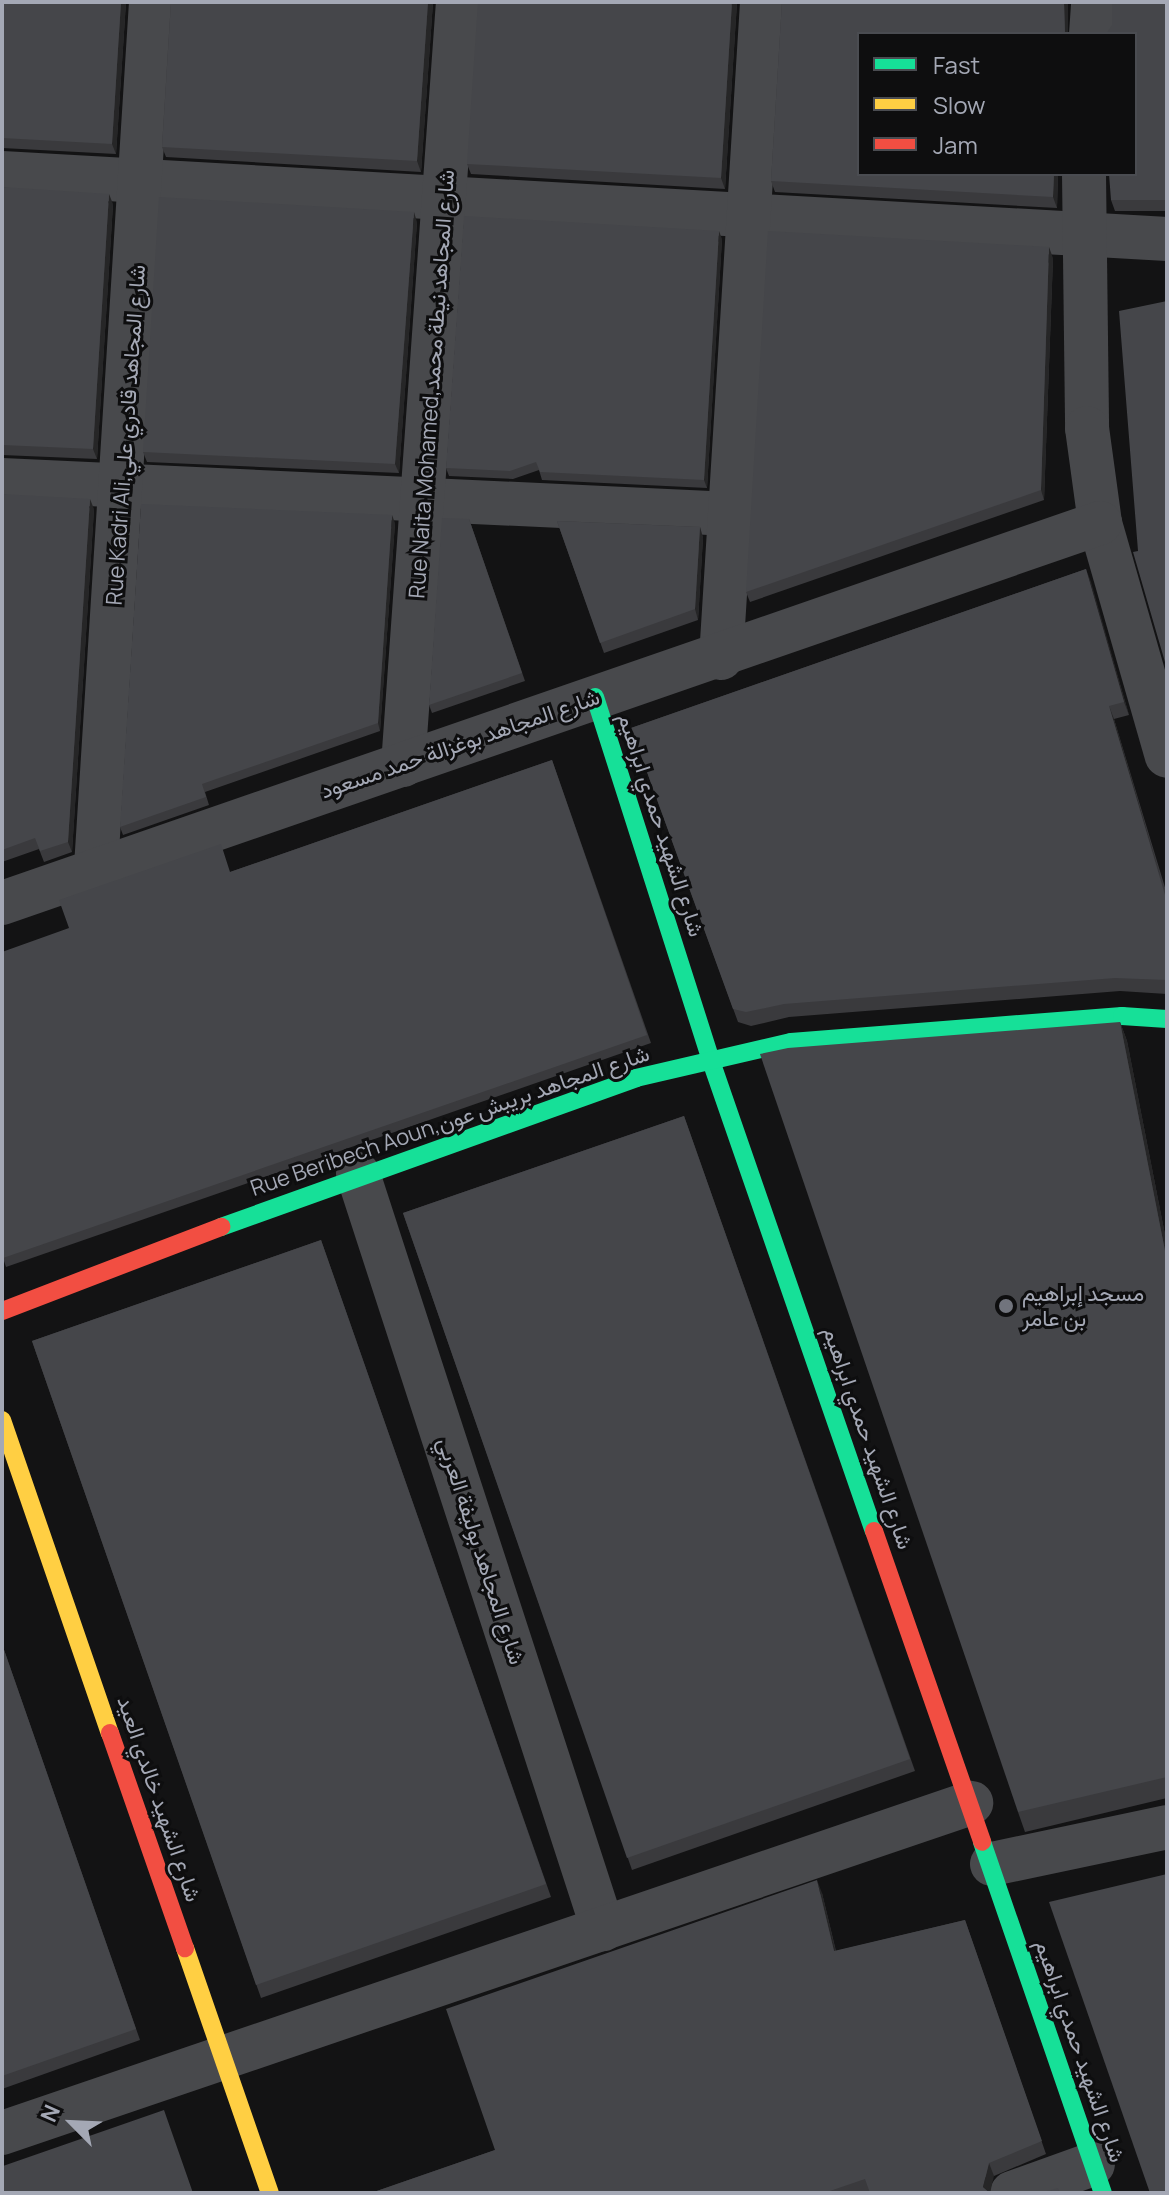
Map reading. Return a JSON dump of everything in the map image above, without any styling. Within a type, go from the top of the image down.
[{"type":"street","name":"Rue Kadri Ali,شارع المجاهد قادري علي","points":[[96,867],[124,487],[151,2]]},
{"type":"street","name":"Rue Naita Mohamed,شارع المجاهد نيطة محمد","points":[[403,765],[458,2]]},
{"type":"street","points":[[721,658],[762,2]]},
{"type":"street","points":[[1091,32],[1093,2]]},
{"type":"street","points":[[2,173],[445,201],[1167,239]]},
{"type":"street","points":[[1084,176],[1082,235],[1087,428],[1100,523],[1167,756]]},
{"type":"street","points":[[2,480],[731,514]]},
{"type":"street","name":"شارع المجاهد بوغزالة حمد مسعود","points":[[2,903],[96,867],[403,765],[595,697],[721,658],[1100,523]]},
{"type":"street","name":"شارع الشهيد حمدي ابراهيم","points":[[595,697],[711,1061],[971,1803],[1098,2179]]},
{"type":"street","name":"Rue Beribech Aoun,شارع المجاهد بريبش عون","points":[[2,1311],[358,1174],[636,1078],[791,1042],[1122,1016],[1166,1021]]},
{"type":"street","name":"شارع المجاهد بوليفة العربي","points":[[358,1174],[603,1929]]},
{"type":"street","name":"شارع الشهيد خالدي العيد","points":[[2,1420],[270,2193]]},
{"type":"street","points":[[2,2133],[223,2054],[971,1803]]},
{"type":"street","points":[[992,1864],[1167,1827]]},
{"type":"street","points":[[1012,2193],[1098,2179]]},
{"type":"building","points":[[2,2],[121,2],[112,144],[2,138]]},
{"type":"building","points":[[171,2],[428,2],[417,161],[162,147]]},
{"type":"building","points":[[478,2],[732,2],[721,178],[467,164]]},
{"type":"building","points":[[782,2],[1064,2],[1065,32],[857,32],[857,176],[1054,176],[1053,197],[771,181]]},
{"type":"building","points":[[1112,2],[1167,2],[1167,200],[1111,200],[1109,176],[1137,176],[1137,32],[1107,32],[1112,25]]},
{"type":"building","points":[[2,187],[109,194],[93,449],[2,445]]},
{"type":"building","points":[[159,197],[414,212],[395,464],[143,452]]},
{"type":"building","points":[[464,216],[719,231],[704,480],[540,472],[536,462],[510,471],[446,468]]},
{"type":"building","points":[[768,231],[1049,247],[1041,490],[746,592]]},
{"type":"building","points":[[1167,301],[1167,669],[1133,552],[1138,551],[1119,311]]},
{"type":"building","points":[[2,494],[90,499],[68,842],[40,851],[35,838],[2,850]]},
{"type":"building","points":[[141,504],[392,515],[378,723],[202,784],[206,797],[120,827]]},
{"type":"building","points":[[442,518],[469,519],[522,673],[429,705]]},
{"type":"building","points":[[557,521],[700,527],[695,609],[600,643]]},
{"type":"building","points":[[1086,569],[1124,702],[1109,706],[1167,894],[1167,980],[1115,978],[784,1004],[746,1012],[733,1009],[631,728]]},
{"type":"building","points":[[552,760],[647,1035],[3,1258],[2,952],[69,928],[59,900],[221,844],[230,872]]},
{"type":"building","points":[[1120,1022],[1167,1261],[1167,1777],[1018,1812],[760,1054],[788,1048]]},
{"type":"building","points":[[684,1116],[910,1759],[627,1858],[403,1213]]},
{"type":"building","points":[[321,1240],[546,1884],[256,1985],[32,1341]]},
{"type":"building","points":[[2,1644],[136,2029],[2,2076]]},
{"type":"building","points":[[1167,1874],[1167,2193],[1150,2193],[1049,1902]]},
{"type":"building","points":[[817,1880],[834,1951],[965,1920],[1042,2141],[989,2163],[983,2187],[990,2193],[870,2193],[865,2179],[824,2193],[371,2193],[495,2150],[446,2009]]},
{"type":"building","points":[[164,2110],[193,2193],[2,2193],[2,2163],[3,2166]]},
{"type":"building","points":[[1058,2188],[1060,2193],[1041,2193]]},
{"type":"traffic: fast","points":[[595,697],[711,1061],[874,1531]]},
{"type":"traffic: fast","points":[[221,1227],[636,1078],[791,1042],[1122,1016],[1167,1019]]},
{"type":"traffic: fast","points":[[982,1842],[1103,2193]]},
{"type":"traffic: slow","points":[[2,1420],[110,1733]]},
{"type":"traffic: slow","points":[[185,1948],[270,2193]]},
{"type":"traffic: jam","points":[[2,1311],[221,1227]]},
{"type":"traffic: jam","points":[[874,1531],[982,1842]]},
{"type":"traffic: jam","points":[[110,1733],[185,1948]]},
{"type":"place","name":"مسجد إبراهيم بن عامر","points":[[1006,1306]]}]
